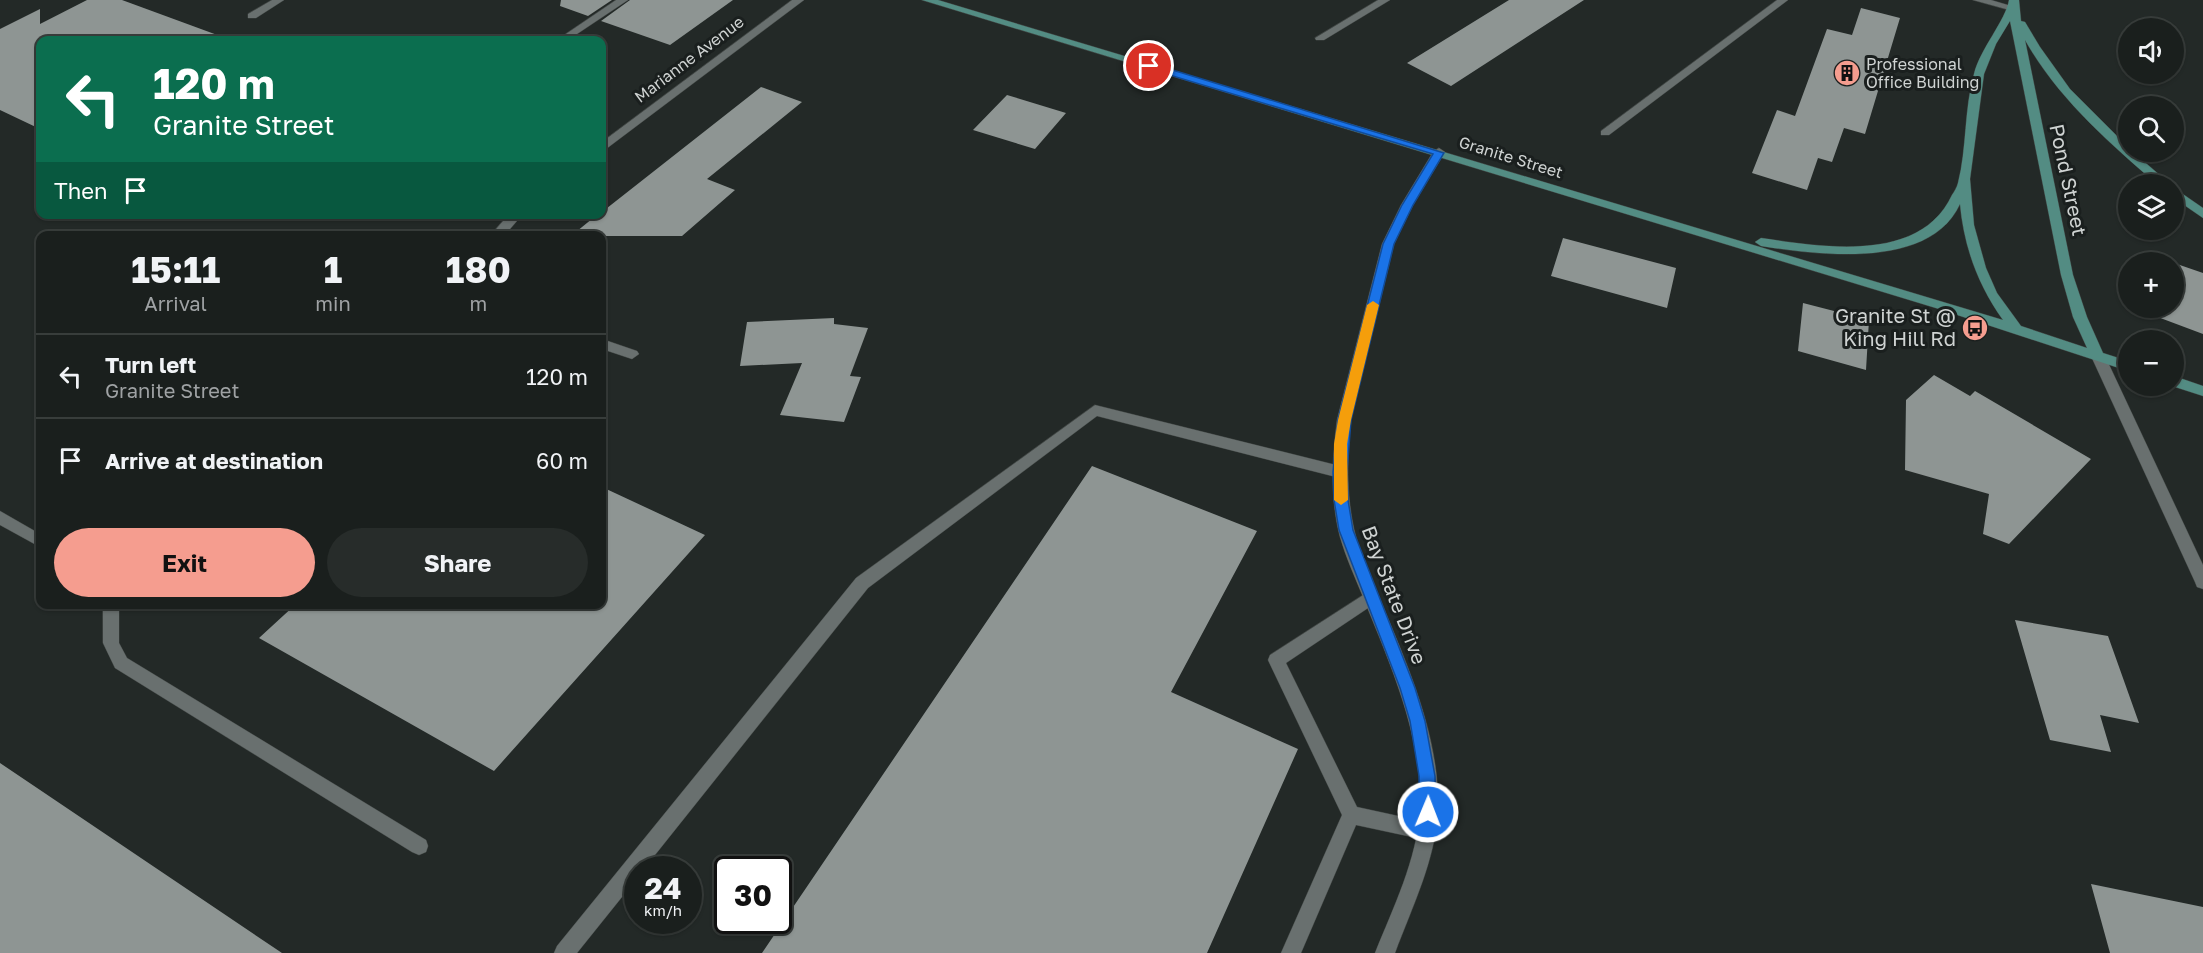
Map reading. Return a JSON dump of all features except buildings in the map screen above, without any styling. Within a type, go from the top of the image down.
[{"type":"main road","name":"Granite Street","points":[[927,0],[1690,228],[2016,329]]},
{"type":"main road","points":[[1690,228],[1803,248],[1861,250],[1897,246],[1940,225],[1957,202],[1964,179],[1979,74],[1991,44],[2013,4]]},
{"type":"main road","points":[[2013,4],[2039,55],[2067,91],[2121,147],[2152,174]]},
{"type":"main road","name":"Pond Street","points":[[2013,4],[2067,275],[2080,317],[2098,356]]},
{"type":"main road","points":[[1964,179],[1968,225],[1980,268],[1991,294],[2016,329],[2118,363]]},
{"type":"main road","points":[[2184,200],[2203,214]]},
{"type":"main road","points":[[2184,384],[2203,391]]},
{"type":"street","points":[[252,16],[279,0]]},
{"type":"street","points":[[568,36],[623,0]]},
{"type":"street","name":"Marianne Avenue","points":[[606,144],[799,0]]},
{"type":"street","points":[[1320,38],[1385,0]]},
{"type":"street","points":[[1605,134],[1784,0]]},
{"type":"street","points":[[1978,0],[2013,4]]},
{"type":"street","name":"Bay State Drive","points":[[1386,953],[1418,864],[1426,831],[1429,794],[1418,721],[1346,530],[1341,500],[1340,472],[1344,420],[1388,244],[1407,205],[1439,153]]},
{"type":"street","points":[[501,231],[512,219]]},
{"type":"street","points":[[606,345],[632,354]]},
{"type":"street","points":[[2098,356],[2203,582]]},
{"type":"street","points":[[564,953],[862,583],[1095,410],[1340,472]]},
{"type":"street","points":[[0,517],[36,539]]},
{"type":"street","points":[[1291,953],[1351,815],[1275,660],[1371,597]]},
{"type":"street","points":[[111,609],[109,641],[113,654],[121,663],[419,846]]},
{"type":"street","points":[[1351,815],[1426,831]]},
{"type":"slow traffic","points":[[1341,500],[1341,444],[1344,420],[1373,305]]},
{"type":"place","name":"Professional Office Building","points":[[1847,73]]},
{"type":"place","name":"Granite St @ King Hill Rd","points":[[1975,328]]},
{"type":"route","points":[[1149,66],[1439,153],[1407,205],[1388,244],[1344,420],[1340,472],[1341,500],[1346,530],[1418,721],[1429,794],[1428,812]]}]
